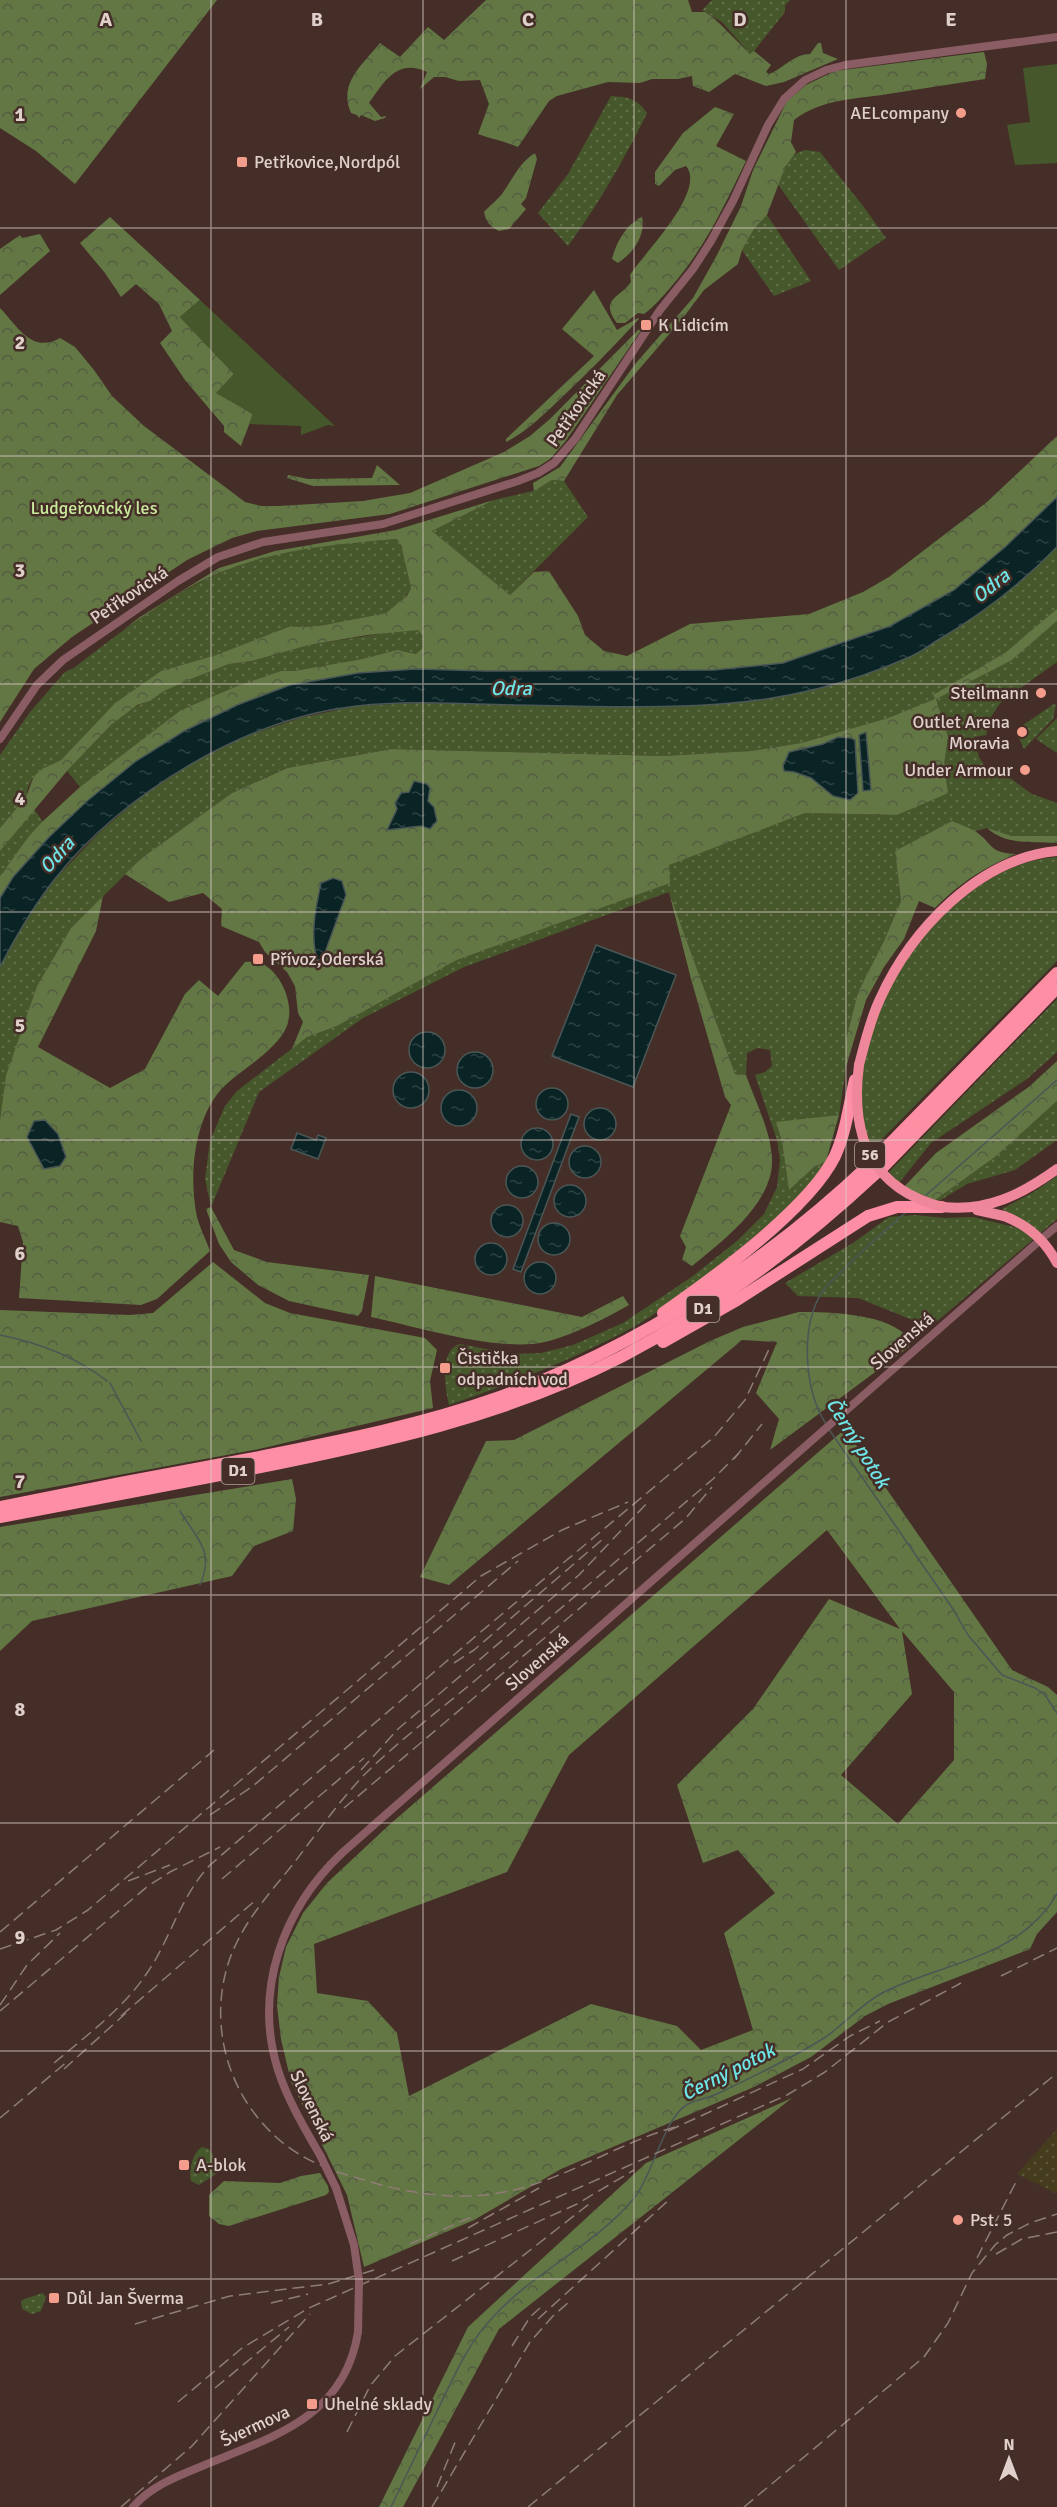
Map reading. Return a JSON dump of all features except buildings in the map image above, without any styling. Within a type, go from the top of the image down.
[{"type":"highway","points":[[859,1065],[873,1016],[887,985],[911,946],[934,920],[961,894],[998,869],[1025,857],[1057,850]]},
{"type":"highway","name":"D1","points":[[505,1406],[623,1356],[694,1315],[766,1267],[841,1206],[876,1165],[1057,973]]},
{"type":"highway","name":"D1","points":[[0,1517],[40,1504],[432,1424],[470,1412],[614,1348],[681,1311],[758,1260],[876,1165],[1057,988]]},
{"type":"highway","name":"D1","points":[[532,1384],[641,1328],[707,1282],[795,1206],[821,1178],[839,1145],[859,1065]]},
{"type":"highway","name":"56","points":[[859,1065],[856,1100],[858,1126],[874,1163],[902,1191],[922,1201],[943,1208],[968,1209],[1004,1216],[1035,1233],[1057,1263]]},
{"type":"highway","name":"56","points":[[968,1209],[1010,1198],[1057,1169]]},
{"type":"highway","name":"D1","points":[[470,1412],[523,1404],[555,1393],[612,1368],[692,1327],[851,1226],[887,1209],[943,1208]]},
{"type":"highway","name":"D1","points":[[0,1507],[40,1504]]},
{"type":"street","name":"Petřkovická","points":[[0,739],[31,693],[63,660],[178,581],[218,557],[258,543],[357,529],[404,518],[528,477],[556,461],[575,439],[666,302],[706,249],[733,201],[771,120],[788,95],[801,82],[826,70],[852,64],[1057,37]]},
{"type":"street","points":[[1045,1236],[1057,1226]]},
{"type":"street","name":"Slovenská","points":[[340,2198],[285,2088],[276,2063],[270,2023],[271,1983],[276,1962],[289,1924],[304,1897],[342,1853],[1038,1242]]},
{"type":"street","name":"Švermova","points":[[133,2507],[156,2488],[286,2430],[317,2409],[342,2381],[353,2356],[358,2332],[359,2280],[354,2245],[340,2198]]},
{"type":"green space","points":[[0,0],[217,0],[75,184],[36,151],[0,128]]},
{"type":"green space","points":[[486,0],[688,0],[692,12],[705,12],[714,18],[750,54],[754,51],[771,65],[766,72],[769,74],[798,57],[810,54],[818,43],[821,43],[823,53],[838,59],[784,82],[766,86],[735,74],[709,92],[693,86],[692,76],[678,79],[652,79],[640,83],[608,82],[557,96],[549,101],[518,147],[478,134],[489,104],[480,80],[459,81],[434,77],[420,89],[427,72],[417,68],[399,70],[386,80],[369,103],[381,117],[386,116],[385,118],[375,121],[361,115],[359,118],[351,113],[348,103],[350,84],[359,67],[380,43],[400,57],[428,27],[444,40]]},
{"type":"green space","points":[[712,0],[790,0],[785,5],[785,12],[751,55],[722,22],[702,10]]},
{"type":"green space","points":[[984,52],[987,64],[985,79],[839,101],[804,113],[794,120],[791,142],[796,152],[785,167],[767,215],[754,229],[742,250],[738,264],[704,290],[617,395],[564,481],[552,480],[534,491],[533,483],[560,467],[636,363],[693,298],[741,206],[753,170],[787,101],[806,85],[835,71]]},
{"type":"green space","points":[[1057,64],[1057,163],[1015,165],[1007,125],[1030,122],[1023,68]]},
{"type":"green space","points":[[611,96],[631,99],[647,113],[610,181],[568,246],[538,213],[568,174]]},
{"type":"green space","points":[[715,107],[734,114],[716,146],[746,161],[712,227],[682,273],[648,311],[644,314],[638,313],[625,323],[617,323],[610,309],[613,300],[631,282],[630,275],[671,222],[688,190],[690,177],[686,166],[675,170],[659,186],[655,184],[655,172],[683,133]]},
{"type":"green space","points":[[806,150],[820,152],[886,238],[839,270],[777,183],[791,158]]},
{"type":"green space","points":[[535,153],[537,159],[526,198],[521,204],[526,209],[509,229],[499,231],[489,223],[484,212],[502,194],[521,166]]},
{"type":"green space","points":[[767,215],[811,281],[774,296],[742,250],[754,229]]},
{"type":"green space","points":[[110,217],[200,300],[180,317],[234,374],[217,393],[253,414],[241,446],[224,432],[224,426],[185,380],[160,343],[172,331],[159,304],[136,284],[121,297],[80,243]]},
{"type":"green space","points":[[642,217],[642,230],[637,243],[618,263],[612,259],[619,241],[631,224]]},
{"type":"green space","points":[[40,234],[50,251],[0,295],[0,249],[20,235],[22,238]]},
{"type":"green space","points":[[594,290],[617,330],[639,319],[545,413],[527,429],[506,442],[506,439],[594,356],[562,329]]},
{"type":"green space","points":[[200,300],[335,426],[328,425],[301,435],[301,426],[249,424],[253,414],[216,393],[234,374],[180,317]]},
{"type":"green space","name":"Ludgeřovický les","points":[[0,308],[33,341],[50,342],[60,338],[75,347],[112,396],[144,426],[245,502],[261,506],[363,501],[410,493],[504,452],[530,436],[550,419],[648,320],[565,442],[550,459],[539,466],[390,514],[257,531],[232,538],[187,560],[72,637],[34,669],[0,722]]},
{"type":"green space","points":[[1057,436],[1057,497],[1005,547],[954,590],[890,626],[783,663],[714,670],[416,669],[358,673],[237,705],[184,731],[136,761],[87,801],[49,837],[13,877],[0,898],[0,876],[42,822],[80,787],[181,710],[237,686],[281,671],[294,671],[362,659],[397,650],[416,654],[423,648],[423,636],[418,630],[367,635],[309,645],[252,661],[229,664],[164,691],[150,701],[137,705],[111,725],[67,771],[0,851],[0,828],[26,797],[34,776],[42,769],[61,760],[115,703],[161,671],[216,655],[288,627],[319,626],[386,613],[407,596],[411,588],[401,545],[397,539],[308,549],[264,558],[221,572],[171,598],[123,630],[140,617],[219,568],[275,551],[396,530],[494,500],[432,531],[510,595],[534,572],[549,571],[578,616],[585,635],[604,651],[627,656],[690,624],[809,614],[863,592],[889,577],[987,502]]},
{"type":"green space","points":[[377,465],[400,485],[313,486],[287,478],[288,475],[308,479],[372,478]]},
{"type":"green space","points":[[552,480],[564,481],[588,517],[510,595],[432,531],[494,500],[533,491]]},
{"type":"green space","points":[[397,539],[401,545],[411,588],[394,608],[386,613],[319,626],[288,627],[216,655],[161,671],[115,703],[61,760],[42,769],[34,776],[26,797],[0,828],[0,755],[30,712],[65,672],[74,668],[172,598],[225,570],[297,549]]},
{"type":"green space","points":[[1057,547],[1057,609],[1054,613],[1006,652],[933,695],[1012,660],[1057,621],[1057,662],[1001,702],[990,718],[986,735],[974,737],[979,757],[989,772],[1003,773],[1032,794],[1057,803],[1057,836],[1012,836],[987,828],[975,831],[952,821],[895,851],[901,901],[858,992],[846,1040],[846,1067],[839,1115],[776,1123],[782,1142],[789,1189],[812,1169],[826,1161],[809,1185],[767,1226],[687,1291],[626,1331],[539,1371],[449,1405],[445,1370],[446,1361],[453,1348],[460,1344],[513,1354],[541,1353],[573,1345],[623,1323],[693,1276],[737,1241],[764,1214],[777,1187],[780,1160],[777,1140],[755,1075],[765,1072],[772,1066],[770,1050],[758,1048],[747,1053],[746,1075],[735,1074],[669,892],[464,967],[363,1018],[259,1092],[211,1207],[205,1179],[210,1141],[225,1106],[237,1091],[307,1037],[337,1026],[457,960],[669,883],[668,865],[805,813],[897,815],[948,792],[944,765],[948,737],[936,699],[888,718],[801,743],[751,751],[663,756],[391,749],[286,768],[232,793],[143,857],[71,928],[37,986],[6,1075],[0,1120],[0,967],[21,927],[56,878],[101,831],[141,797],[194,762],[244,737],[300,718],[356,706],[418,703],[649,706],[1003,596]]},
{"type":"green space","points":[[1057,609],[1057,621],[1012,660],[936,699],[948,737],[944,765],[948,792],[946,794],[897,815],[805,813],[669,865],[670,883],[457,960],[337,1026],[307,1037],[292,1049],[303,1022],[298,1013],[295,986],[287,972],[265,952],[259,942],[221,926],[222,909],[203,893],[169,902],[125,874],[143,857],[232,793],[287,768],[391,749],[663,756],[751,751],[801,743],[888,718],[935,699],[933,695],[1006,652]]},
{"type":"green space","points":[[410,629],[418,630],[423,636],[423,648],[417,654],[397,650],[362,659],[281,671],[237,686],[181,710],[80,787],[67,771],[111,725],[133,707],[150,701],[164,691],[191,679],[229,664],[253,661],[309,645]]},
{"type":"green space","points":[[1054,704],[1056,705],[1053,719],[1024,749],[1019,738],[1023,725]]},
{"type":"green space","points":[[1057,718],[1057,753],[1036,739]]},
{"type":"green space","points":[[34,809],[43,822],[29,836],[0,876],[0,851]]},
{"type":"green space","points":[[952,821],[975,831],[996,850],[1016,854],[973,876],[935,908],[919,901],[904,939],[884,967],[866,1000],[846,1067],[846,1040],[858,992],[901,901],[895,851]]},
{"type":"green space","points":[[987,828],[1012,836],[1057,836],[1057,843],[1011,840]]},
{"type":"green space","points":[[1057,857],[1057,961],[874,1147],[863,1124],[861,1077],[868,1041],[882,1005],[901,969],[926,935],[955,905],[987,881],[1021,864]]},
{"type":"green space","points":[[669,892],[735,1074],[746,1075],[758,1106],[769,1138],[772,1159],[765,1190],[756,1205],[718,1245],[692,1266],[682,1260],[686,1247],[680,1236],[731,1105],[725,1097]]},
{"type":"green space","points":[[103,896],[96,931],[38,1047],[110,1088],[145,1069],[185,994],[199,980],[218,996],[245,962],[261,963],[276,975],[285,992],[289,1011],[289,1020],[282,1035],[269,1050],[218,1093],[201,1125],[194,1163],[194,1200],[198,1221],[210,1251],[157,1299],[141,1305],[19,1298],[23,1242],[18,1226],[0,1222],[0,1120],[6,1075],[37,986],[71,928]]},
{"type":"green space","points":[[1057,999],[1057,1052],[1027,1079],[931,1143],[899,1183],[889,1172]]},
{"type":"green space","points":[[1057,1061],[1057,1101],[995,1157],[935,1200],[903,1188],[936,1153],[1030,1086]]},
{"type":"green space","points":[[1057,1101],[1057,1140],[1015,1170],[967,1184],[939,1201],[935,1200],[995,1157]]},
{"type":"green space","points":[[839,1115],[826,1161],[812,1169],[789,1190],[782,1142],[776,1122]]},
{"type":"green space","points":[[1057,1176],[1057,1219],[935,1323],[920,1323],[858,1298],[798,1296],[785,1283],[853,1243],[889,1217],[915,1215],[945,1218],[973,1217],[1018,1228],[1024,1221],[1002,1209],[1034,1192]]},
{"type":"green space","points":[[211,1207],[234,1250],[267,1262],[369,1275],[362,1311],[358,1316],[289,1301],[258,1285],[231,1262],[219,1244],[206,1209]]},
{"type":"green space","points":[[213,1262],[265,1303],[290,1313],[425,1338],[437,1350],[430,1381],[433,1408],[259,1449],[0,1497],[0,1310],[130,1315],[153,1313]]},
{"type":"green space","points":[[375,1276],[582,1317],[623,1296],[629,1305],[570,1334],[549,1341],[530,1344],[485,1342],[371,1317]]},
{"type":"green space","points":[[799,1312],[842,1314],[874,1319],[901,1331],[910,1340],[909,1347],[770,1450],[779,1419],[756,1393],[777,1342],[742,1340],[449,1585],[420,1577],[486,1441],[514,1440],[710,1341],[743,1327]]},
{"type":"green space","points":[[845,1429],[1012,1670],[1048,1687],[1057,1695],[1057,1912],[1037,1934],[1030,1949],[888,2004],[865,2016],[811,2057],[754,2087],[561,2169],[474,2220],[364,2267],[347,2195],[291,2082],[281,2039],[277,2006],[279,1977],[286,1947],[303,1913],[327,1883],[388,1826]],"holes":[[[827,1530],[900,1629],[829,1599],[753,1709],[677,1785],[703,1863],[738,1850],[775,1893],[724,1933],[753,2030],[701,2050],[677,2026],[591,2004],[409,2096],[397,2033],[368,2001],[317,1993],[314,1944],[507,1872],[569,1755]],[[902,1631],[954,1692],[954,1760],[898,1824],[841,1775],[912,1694]]]},
{"type":"green space","points":[[292,1479],[296,1499],[293,1531],[254,1546],[232,1576],[32,1621],[0,1651],[0,1527]]},
{"type":"green space","points":[[792,2098],[499,2329],[403,2507],[379,2507],[468,2327],[646,2163]]},
{"type":"green space","points":[[202,2147],[209,2149],[221,2168],[219,2172],[199,2185],[191,2181],[190,2172],[194,2157]]},
{"type":"green space","points":[[320,2173],[328,2186],[329,2192],[326,2195],[229,2226],[219,2224],[209,2216],[209,2195],[224,2181],[280,2183]]},
{"type":"green space","points":[[43,2293],[46,2297],[41,2311],[32,2314],[22,2309],[21,2302],[24,2299]]},
{"type":"sand","points":[[1057,2129],[1057,2194],[1017,2174]]},
{"type":"water","name":"Odra","points":[[1057,497],[1057,547],[1016,585],[970,620],[915,654],[839,683],[768,699],[694,706],[377,704],[315,713],[273,726],[231,743],[151,790],[82,848],[39,901],[0,967],[0,898],[13,877],[49,837],[87,801],[136,761],[184,731],[237,705],[290,685],[358,673],[416,669],[714,670],[783,663],[890,626],[954,590],[1005,547]]},
{"type":"water","points":[[866,732],[871,790],[863,791],[859,735]]},
{"type":"water","points":[[838,737],[855,740],[858,793],[850,800],[833,796],[811,778],[784,771],[783,766],[789,752],[823,744]]},
{"type":"water","points":[[414,781],[427,784],[430,788],[428,801],[434,807],[437,821],[430,829],[421,826],[387,830],[397,809],[395,803],[401,793],[409,792]]},
{"type":"water","points":[[333,878],[342,881],[346,895],[323,958],[318,961],[314,942],[317,902],[321,883]]},
{"type":"water","points":[[596,945],[676,975],[633,1087],[552,1056]]},
{"type":"water","points":[[427,1032],[440,1037],[445,1050],[440,1063],[427,1068],[414,1063],[409,1050],[414,1037]]},
{"type":"water","points":[[475,1052],[488,1057],[493,1070],[488,1083],[475,1088],[462,1083],[457,1070],[462,1057]]},
{"type":"water","points":[[411,1072],[424,1077],[429,1090],[424,1103],[411,1108],[398,1103],[393,1090],[398,1077]]},
{"type":"water","points":[[552,1088],[563,1093],[568,1104],[563,1115],[552,1120],[541,1115],[536,1104],[541,1093]]},
{"type":"water","points":[[459,1090],[472,1095],[477,1108],[472,1121],[459,1126],[446,1121],[441,1108],[446,1095]]},
{"type":"water","points":[[600,1108],[611,1113],[616,1124],[611,1135],[600,1140],[589,1135],[584,1124],[589,1113]]},
{"type":"water","points":[[571,1114],[579,1117],[521,1272],[513,1269]]},
{"type":"water","points":[[45,1120],[58,1134],[66,1157],[60,1166],[44,1169],[27,1137],[34,1121]]},
{"type":"water","points":[[537,1128],[548,1133],[553,1144],[548,1155],[537,1160],[526,1155],[521,1144],[526,1133]]},
{"type":"water","points":[[297,1133],[316,1140],[318,1135],[326,1138],[318,1159],[291,1149]]},
{"type":"water","points":[[585,1146],[596,1151],[601,1162],[596,1173],[585,1178],[574,1173],[569,1162],[574,1151]]},
{"type":"water","points":[[522,1166],[533,1171],[538,1182],[533,1193],[522,1198],[511,1193],[506,1182],[511,1171]]},
{"type":"water","points":[[570,1185],[581,1190],[586,1201],[581,1212],[570,1217],[559,1212],[554,1201],[559,1190]]},
{"type":"water","points":[[507,1205],[518,1210],[523,1221],[518,1232],[507,1237],[496,1232],[491,1221],[496,1210]]},
{"type":"water","points":[[554,1223],[565,1228],[570,1239],[565,1250],[554,1255],[543,1250],[538,1239],[543,1228]]},
{"type":"water","points":[[491,1243],[502,1248],[507,1259],[502,1270],[491,1275],[480,1270],[475,1259],[480,1248]]},
{"type":"water","points":[[540,1262],[551,1267],[556,1278],[551,1289],[540,1294],[529,1289],[524,1278],[529,1267]]},
{"type":"waterway","name":"Černý potok","points":[[925,1196],[1057,1080]]},
{"type":"waterway","name":"Černý potok","points":[[826,1424],[813,1394],[807,1358],[810,1323],[815,1306],[828,1285],[905,1213]]},
{"type":"waterway","points":[[0,1335],[29,1342],[70,1358],[107,1381]]},
{"type":"waterway","points":[[110,1383],[141,1441]]},
{"type":"waterway","name":"Černý potok","points":[[828,1428],[953,1609],[968,1635],[1002,1675],[1035,1688],[1045,1695],[1057,1713]]},
{"type":"waterway","points":[[180,1511],[198,1538],[205,1554],[206,1563],[200,1585]]},
{"type":"waterway","name":"Černý potok","points":[[391,2507],[457,2370],[485,2325],[528,2285],[602,2230],[635,2197],[648,2175],[665,2133],[680,2111],[688,2104],[715,2095],[811,2046],[884,1992],[1002,1945],[1023,1932],[1041,1915],[1057,1894]]},
{"type":"railway","points":[[54,2063],[104,2021],[137,1986],[155,1960],[191,1890],[210,1865],[477,1635],[714,1437],[745,1400],[771,1345]]},
{"type":"railway","points":[[734,1459],[762,1424]]},
{"type":"railway","points":[[675,2127],[639,2140],[553,2178],[491,2194],[469,2196],[426,2194],[334,2171],[297,2153],[275,2136],[251,2109],[239,2090],[224,2048],[221,2027],[223,1983],[234,1947],[249,1921],[363,1776],[713,1479],[739,1453]]},
{"type":"railway","points":[[344,1808],[686,1518],[712,1487]]},
{"type":"railway","points":[[0,1949],[56,1930],[88,1910],[481,1576],[562,1530],[628,1502]]},
{"type":"railway","points":[[361,1770],[398,1729],[579,1575],[648,1502]]},
{"type":"railway","points":[[454,1663],[474,1650],[604,1538]]},
{"type":"railway","points":[[210,1815],[253,1786],[518,1561]]},
{"type":"railway","points":[[0,1932],[214,1750]]},
{"type":"railway","points":[[222,1879],[364,1758]]},
{"type":"railway","points":[[0,2011],[148,1886],[170,1872],[220,1847]]},
{"type":"railway","points":[[128,1881],[170,1865]]},
{"type":"railway","points":[[121,2016],[257,1899]]},
{"type":"railway","points":[[0,2005],[27,1965],[60,1933]]},
{"type":"railway","points":[[1001,1976],[1057,1948]]},
{"type":"railway","points":[[178,2402],[242,2348],[309,2308],[787,2095],[825,2072],[888,2022],[961,1983]]},
{"type":"railway","points":[[64,2069],[126,2013]]},
{"type":"railway","points":[[668,2131],[803,2069],[850,2036],[880,2021]]},
{"type":"railway","points":[[0,2118],[68,2061]]},
{"type":"railway","points":[[528,2507],[1057,2073]]},
{"type":"railway","points":[[452,2261],[577,2204],[634,2170]]},
{"type":"railway","points":[[977,2258],[1018,2178]]},
{"type":"railway","points":[[468,2228],[539,2188]]},
{"type":"railway","points":[[538,2319],[671,2198]]},
{"type":"railway","points":[[347,2432],[370,2386],[395,2356],[589,2204]]},
{"type":"railway","points":[[744,2507],[924,2357],[948,2323],[972,2273],[995,2245],[1007,2235],[1030,2223],[1057,2214]]},
{"type":"railway","points":[[410,2244],[476,2215]]},
{"type":"railway","points":[[996,2254],[1022,2239],[1057,2232]]},
{"type":"railway","points":[[135,2324],[230,2296],[328,2284],[374,2270]]},
{"type":"railway","points":[[271,2303],[308,2294]]},
{"type":"railway","points":[[432,2507],[530,2342],[570,2301]]},
{"type":"railway","points":[[512,2346],[530,2317],[540,2308]]},
{"type":"railway","points":[[121,2507],[192,2446],[310,2314]]},
{"type":"railway","points":[[215,2388],[289,2327]]},
{"type":"railway","points":[[437,2487],[456,2440]]},
{"type":"place","name":"AELcompany","points":[[961,113]]},
{"type":"place","name":"Petřkovice,Nordpól","points":[[242,162]]},
{"type":"place","name":"K Lidicím","points":[[646,325]]},
{"type":"place","name":"Steilmann","points":[[1041,693]]},
{"type":"place","name":"Outlet Arena Moravia","points":[[1022,732]]},
{"type":"place","name":"Under Armour","points":[[1025,770]]},
{"type":"place","name":"Přívoz,Oderská","points":[[258,959]]},
{"type":"place","name":"Čistička odpadních vod","points":[[445,1368]]},
{"type":"place","name":"A-blok","points":[[184,2165]]},
{"type":"place","name":"Pst. 5","points":[[958,2220]]},
{"type":"place","name":"Důl Jan Šverma","points":[[54,2298]]},
{"type":"place","name":"Uhelné sklady","points":[[312,2404]]}]
